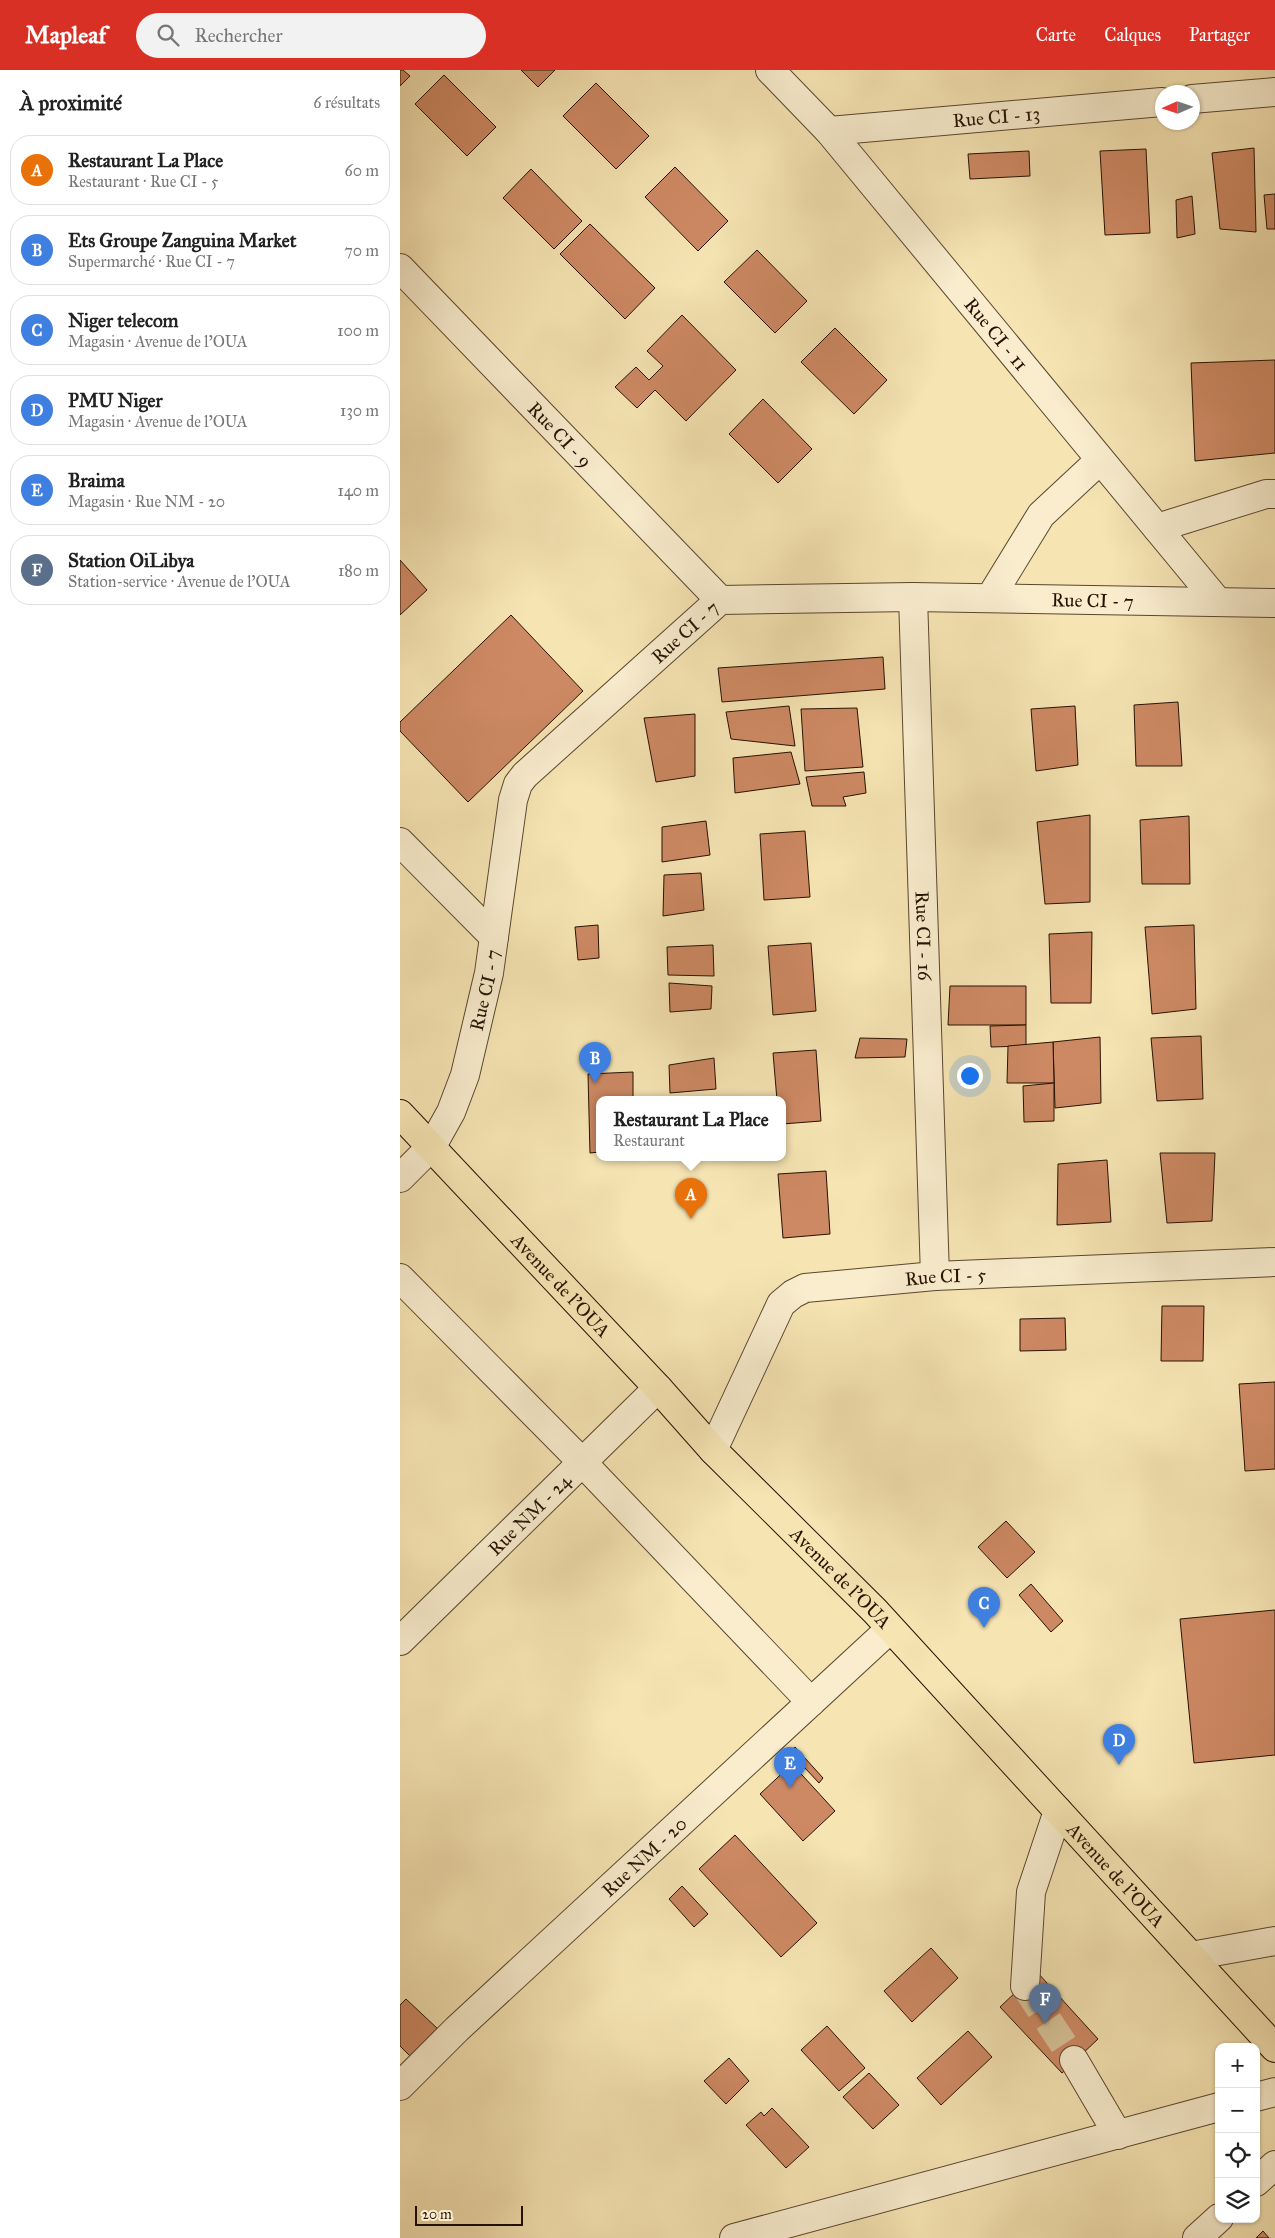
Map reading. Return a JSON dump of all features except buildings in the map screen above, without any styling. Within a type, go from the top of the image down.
[{"type":"main road","name":"Avenue de l'OUA","points":[[400,1114],[658,1388],[713,1450],[874,1611],[1275,2048]]},
{"type":"street","name":"Rue CI - 11","points":[[770,70],[829,131],[1218,602]]},
{"type":"street","points":[[1200,98],[1275,92]]},
{"type":"street","name":"Rue CI - 13","points":[[829,131],[1155,103]]},
{"type":"street","name":"Rue CI - 9","points":[[400,268],[720,600]]},
{"type":"street","points":[[990,598],[1041,515],[1100,460]]},
{"type":"street","points":[[1157,528],[1266,494],[1275,494]]},
{"type":"street","name":"Rue CI - 7","points":[[400,1178],[432,1146],[451,1112],[465,1075],[478,1024],[494,937],[518,784],[525,774],[720,600],[913,597],[1275,603]]},
{"type":"street","name":"Rue CI - 16","points":[[913,597],[935,1276]]},
{"type":"street","points":[[400,842],[494,937]]},
{"type":"street","name":"Rue CI - 5","points":[[713,1450],[781,1304],[793,1294],[805,1288],[935,1276],[1275,1262]]},
{"type":"street","points":[[400,1278],[582,1462],[811,1702]]},
{"type":"street","name":"Rue NM - 24","points":[[400,1641],[658,1388]]},
{"type":"street","name":"Rue NM - 20","points":[[400,2086],[457,2029],[890,1629]]},
{"type":"street","points":[[1025,1986],[1031,1892],[1058,1811]]},
{"type":"street","points":[[1191,1956],[1275,1941]]},
{"type":"street","points":[[1074,2060],[1118,2135]]},
{"type":"street","points":[[1260,2096],[1275,2092]]},
{"type":"street","points":[[734,2238],[1215,2108]]},
{"type":"street","points":[[1260,2178],[1275,2165]]},
{"type":"street","points":[[1197,2238],[1215,2222]]},
{"type":"tunnel","points":[[1025,1986],[1074,2060]]},
{"type":"place","name":"Ets Groupe Zanguina Market","points":[[595,1083]]},
{"type":"place","name":"Restaurant La Place","points":[[691,1219]]},
{"type":"place","name":"Niger telecom","points":[[984,1628]]},
{"type":"place","name":"PMU Niger","points":[[1119,1765]]},
{"type":"place","name":"Braima","points":[[790,1788]]},
{"type":"place","name":"Station OiLibya","points":[[1045,2024]]}]
